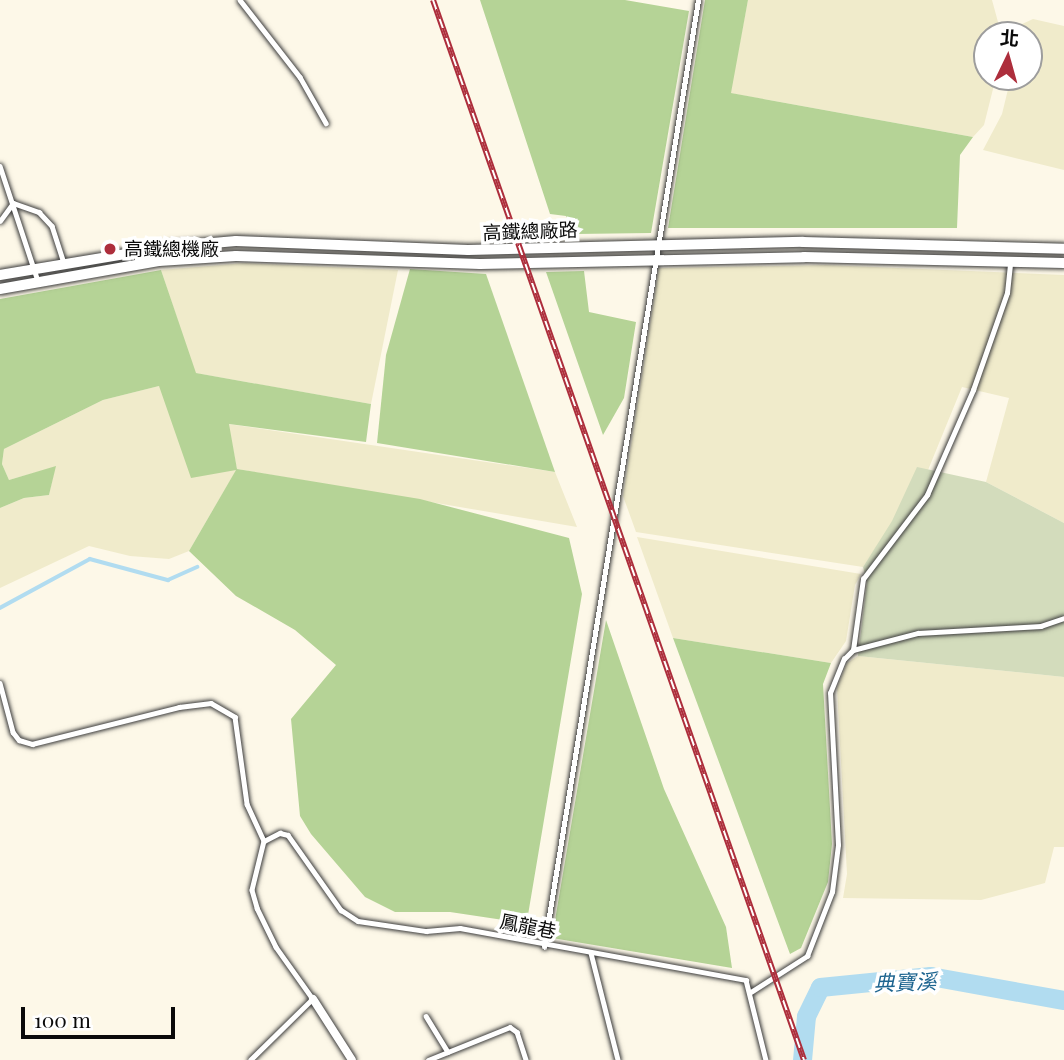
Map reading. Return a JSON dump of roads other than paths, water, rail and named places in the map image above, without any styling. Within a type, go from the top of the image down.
[{"type":"street","name":"高鐵總廠路","points":[[0,275],[64,262],[236,240],[468,250],[803,242],[1064,249]]},
{"type":"street","name":"高鐵總廠路","points":[[0,289],[159,261],[236,257],[480,264],[654,258],[1010,260],[1064,263]]},
{"type":"street","points":[[313,999],[352,1060]]},
{"type":"lane","points":[[240,0],[300,77],[326,123]]},
{"type":"lane","points":[[544,947],[698,0]]},
{"type":"lane","points":[[0,166],[38,281]]},
{"type":"lane","points":[[0,221],[13,203]]},
{"type":"lane","points":[[13,203],[39,212],[52,226],[64,262]]},
{"type":"lane","points":[[766,1060],[752,1017],[751,992],[807,956],[832,892],[838,845],[830,693],[838,669],[853,650],[863,579],[927,495],[990,342],[1007,293],[1010,260]]},
{"type":"lane","points":[[853,650],[918,633],[1041,626],[1064,618]]},
{"type":"lane","points":[[0,683],[13,732],[19,740],[32,744],[179,707],[223,706],[235,717],[247,804],[264,841],[252,890],[257,908],[276,947],[313,999],[251,1060]]},
{"type":"lane","name":"鳳龍巷","points":[[264,841],[280,833],[288,835],[341,910],[358,921],[387,929],[460,928],[544,947],[746,979],[751,992]]},
{"type":"lane","points":[[591,953],[618,1060]]},
{"type":"lane","points":[[426,1016],[448,1052]]},
{"type":"lane","points":[[428,1060],[442,1057],[448,1052],[510,1027],[517,1032],[526,1060]]},
{"type":"waterway","points":[[0,608],[90,559],[168,580],[197,567]]},
{"type":"waterway","name":"典寶溪","points":[[802,1060],[806,1016],[820,987],[930,976],[1064,1000]]},
{"type":"railway","points":[[433,0],[804,1060]]},
{"type":"place","name":"高鐵總機廠","points":[[110,249]]}]
